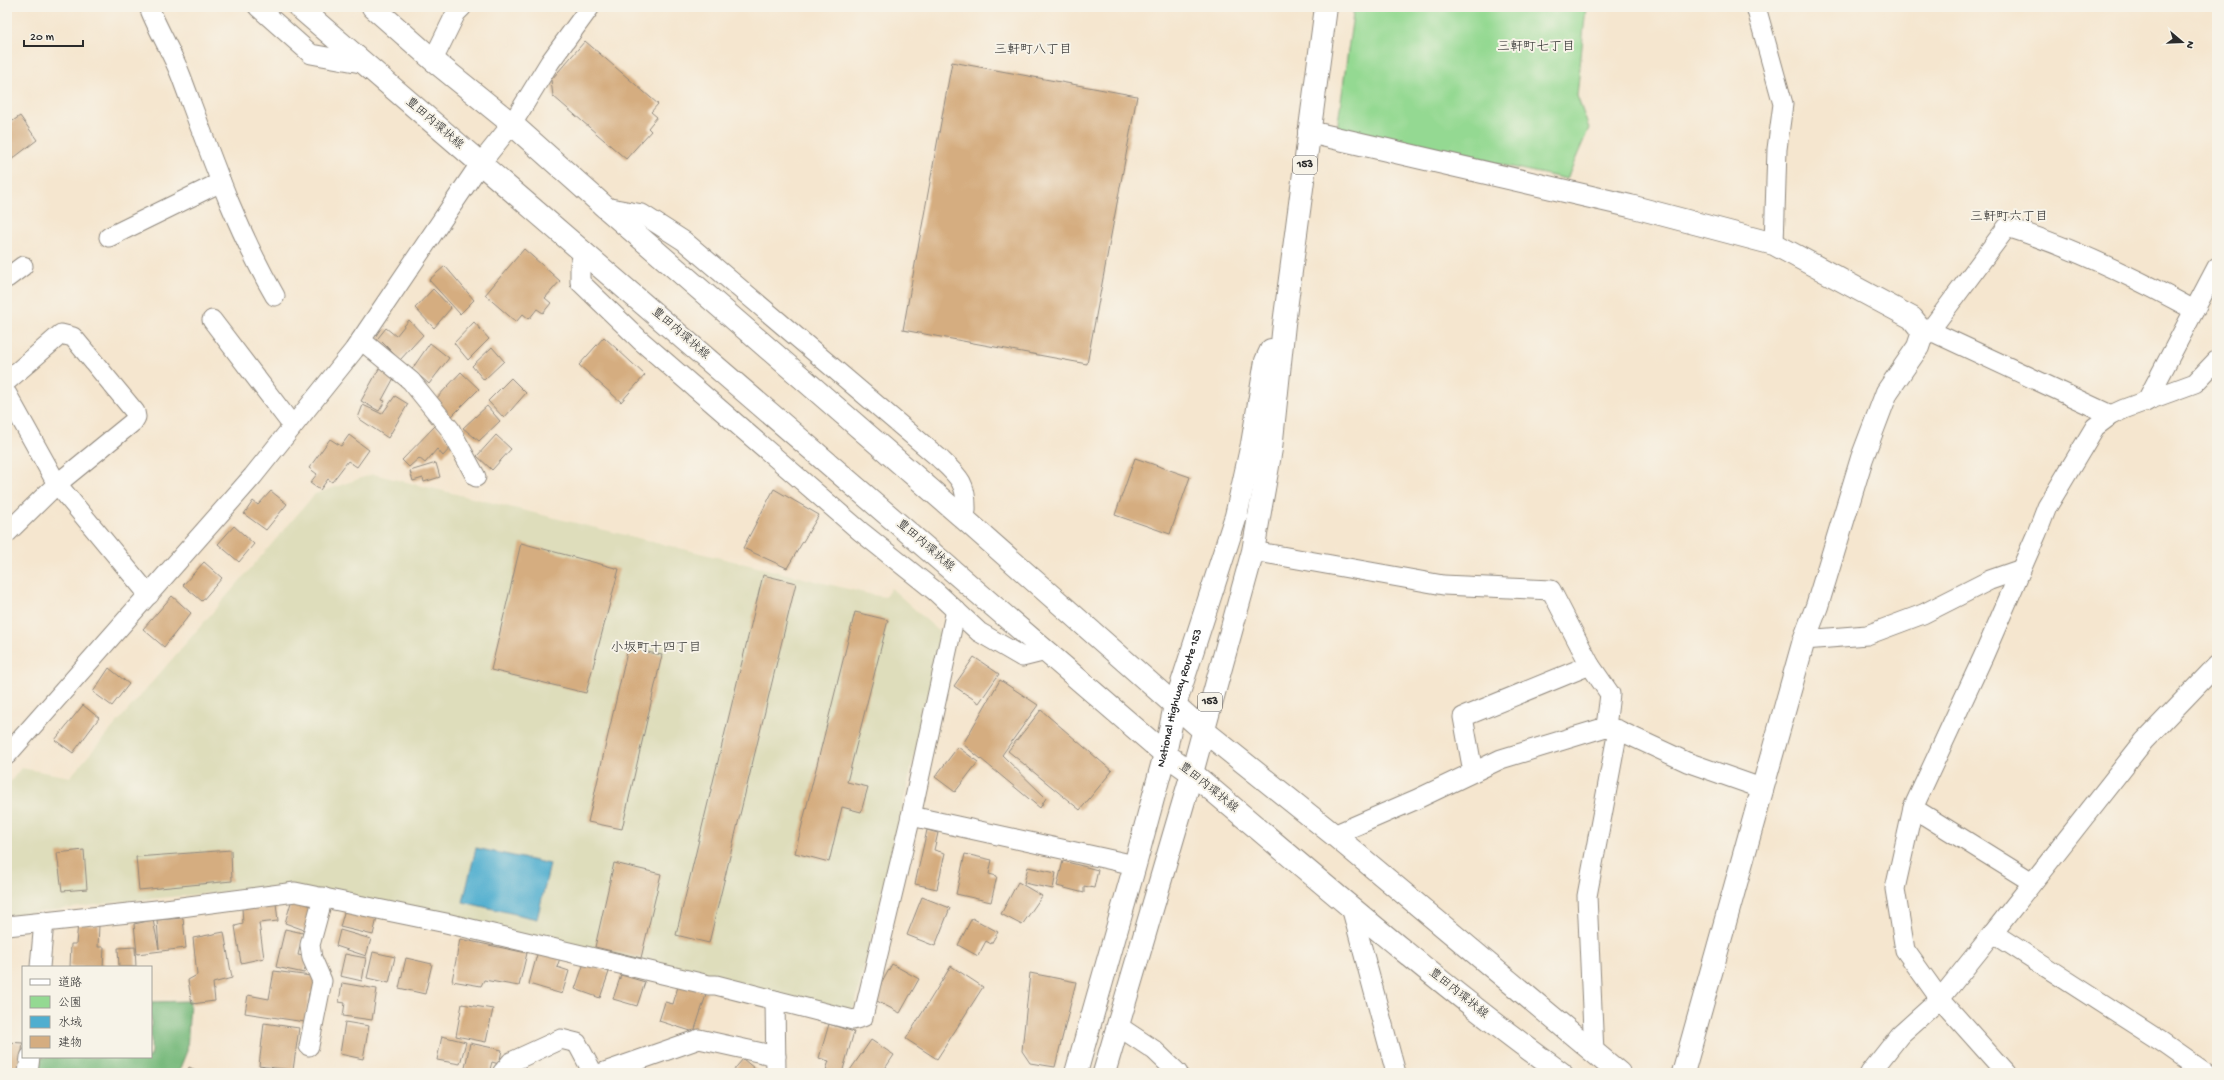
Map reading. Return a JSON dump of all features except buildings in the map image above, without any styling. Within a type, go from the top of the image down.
[{"type":"main road","name":"豊田内環状線","points":[[299,7],[480,164],[584,251],[1165,754],[1192,773],[1351,907],[1514,1039],[1561,1073]]},
{"type":"main road","points":[[373,7],[433,60],[512,124],[605,207],[961,516],[1203,730],[1334,835],[1530,997],[1619,1073]]},
{"type":"main road","name":"National Highway Route 153","points":[[1104,1073],[1192,773],[1253,551],[1271,449],[1284,324],[1326,7]]},
{"type":"main road","points":[[1309,132],[1630,206],[1774,244],[1912,318],[1923,332],[1918,348],[1887,392],[1862,458],[1817,606],[1804,640],[1761,788],[1683,1073]]},
{"type":"main road","name":"National Highway Route 153","points":[[1076,1073],[1165,754],[1175,705],[1236,516],[1252,444],[1266,361],[1284,324]]},
{"type":"street","points":[[149,7],[180,74],[221,182],[254,260],[275,296]]},
{"type":"street","points":[[258,7],[311,54],[366,64]]},
{"type":"street","points":[[433,60],[456,13],[462,7]]},
{"type":"street","points":[[9,749],[149,595],[253,476],[361,340],[480,164],[512,124],[550,62],[590,7]]},
{"type":"street","points":[[1756,7],[1783,104],[1777,149],[1774,244]]},
{"type":"street","points":[[109,237],[221,182]]},
{"type":"street","points":[[605,207],[642,214],[684,241],[948,467],[960,479],[966,499],[966,510],[961,516]]},
{"type":"street","points":[[1923,332],[1934,325],[2007,227],[2049,240],[2145,283],[2194,310]]},
{"type":"street","points":[[584,251],[580,265],[580,282],[640,340],[860,531],[956,610],[979,632],[1022,657],[1046,651]]},
{"type":"street","points":[[7,278],[23,266]]},
{"type":"street","points":[[2146,402],[2217,267]]},
{"type":"street","points":[[212,320],[292,426]]},
{"type":"street","points":[[1923,332],[1935,333],[2111,415]]},
{"type":"street","points":[[7,381],[61,334],[66,334],[73,337],[135,412],[136,417],[134,422],[57,484],[7,533]]},
{"type":"street","points":[[361,340],[411,381],[450,429],[476,477]]},
{"type":"street","points":[[2006,1073],[1940,999],[1905,950],[1895,889],[1913,808],[1987,648],[2047,507],[2064,475],[2095,427],[2111,415],[2195,383],[2217,360]]},
{"type":"street","points":[[7,394],[57,484],[149,595]]},
{"type":"street","points":[[1253,551],[1443,585],[1551,590],[1590,665],[1610,694],[1612,729],[1587,896],[1594,1053]]},
{"type":"street","points":[[1804,640],[1867,635],[1923,614],[1990,580],[2020,570]]},
{"type":"street","points":[[7,926],[166,909],[295,892],[446,923],[775,1000],[852,1020],[863,1017],[912,816],[956,610]]},
{"type":"street","points":[[1473,772],[1463,717],[1590,665]]},
{"type":"street","points":[[1870,1073],[1900,1035],[1940,999],[2144,741],[2217,665]]},
{"type":"street","points":[[1334,835],[1415,800],[1502,759],[1612,729],[1686,762],[1761,788]]},
{"type":"street","points":[[1913,808],[2032,882]]},
{"type":"street","points":[[912,816],[1135,865]]},
{"type":"street","points":[[309,1046],[322,981],[312,958],[310,945],[323,897]]},
{"type":"street","points":[[1351,907],[1396,1073]]},
{"type":"street","points":[[40,966],[44,921]]},
{"type":"street","points":[[1993,933],[2162,1042],[2206,1073]]},
{"type":"street","points":[[602,1073],[657,1056],[699,1039],[776,1064],[775,1000]]},
{"type":"street","points":[[1118,1026],[1154,1050],[1178,1073]]},
{"type":"street","points":[[502,1073],[511,1062],[562,1039],[577,1042],[593,1073]]},
{"type":"street","points":[[28,1073],[30,1058]]},
{"type":"shaded area","points":[[373,474],[873,595],[885,597],[891,588],[943,635],[855,1006],[845,1012],[289,886],[128,901],[7,916],[7,786],[21,768],[70,777],[315,494]]},
{"type":"green space","points":[[1354,7],[1586,7],[1577,96],[1589,128],[1567,179],[1337,130]]},
{"type":"green space","points":[[190,1001],[187,1051],[178,1073],[33,1073],[35,1058],[152,1058],[152,1002]]},
{"type":"water","points":[[476,848],[550,864],[537,919],[463,902]]},
{"type":"district","name":"三軒町七丁目","points":[[1536,47]]},
{"type":"district","name":"三軒町八丁目","points":[[1033,50]]},
{"type":"district","name":"三軒町六丁目","points":[[2009,217]]},
{"type":"district","name":"小坂町十四丁目","points":[[656,648]]}]
